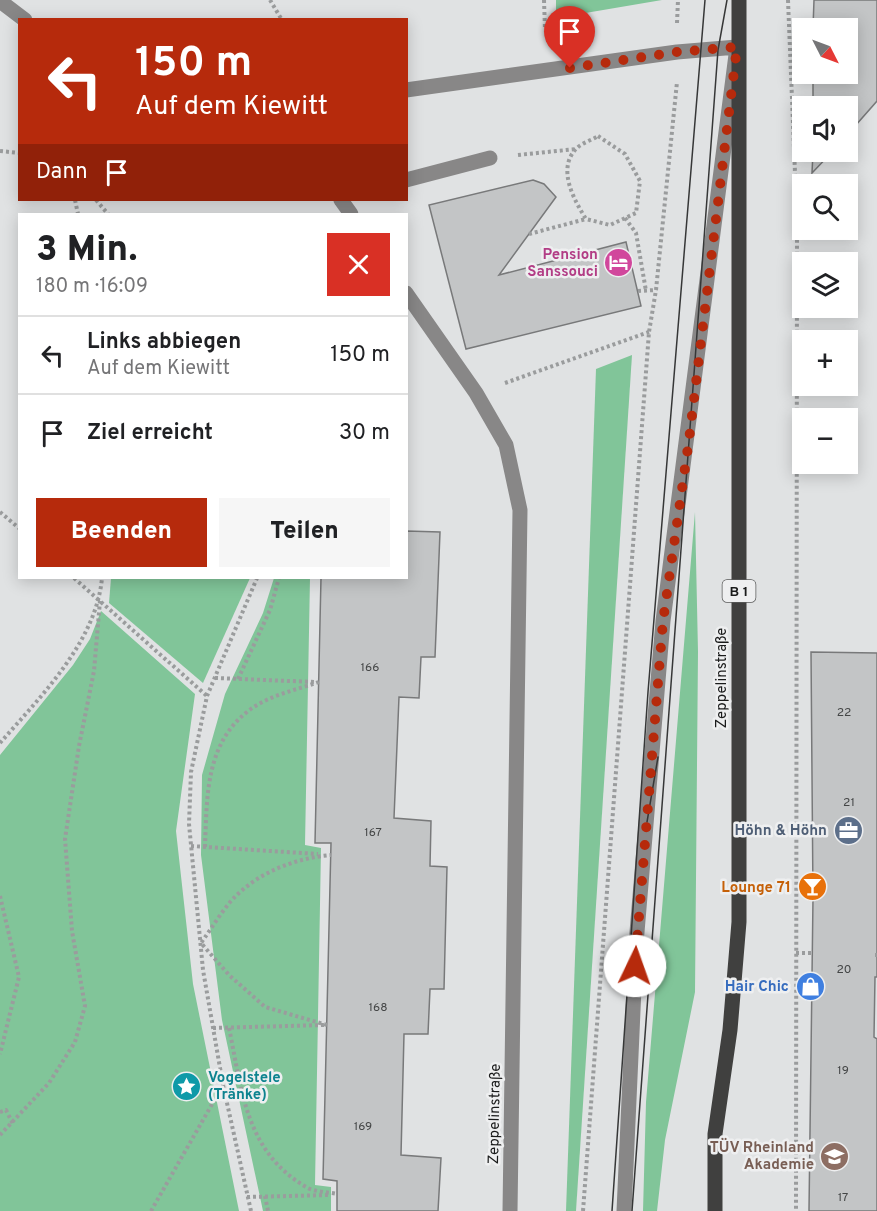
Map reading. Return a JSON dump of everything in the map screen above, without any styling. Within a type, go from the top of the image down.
[{"type":"main road","name":"Zeppelinstraße","points":[[715,1211],[715,1134],[730,1030],[739,922],[740,100],[737,47],[739,0]]},
{"type":"street","points":[[0,1],[22,18]]},
{"type":"street","points":[[408,90],[677,52],[737,47],[689,440],[663,621],[636,944],[624,1211]]},
{"type":"street","points":[[408,179],[490,158]]},
{"type":"street","name":"Zeppelinstraße","points":[[408,296],[476,393],[506,445],[520,510],[510,1211]]},
{"type":"path","points":[[270,0],[281,18]]},
{"type":"path","points":[[544,0],[545,29]]},
{"type":"path","points":[[788,0],[797,222],[796,1211]]},
{"type":"path","points":[[583,1211],[649,332],[656,290],[677,91],[677,52]]},
{"type":"path","points":[[490,158],[576,149],[598,136],[625,154],[640,181],[636,213],[610,225],[586,219],[529,234]]},
{"type":"path","points":[[576,149],[566,169],[573,199],[586,219]]},
{"type":"path","points":[[0,152],[18,153]]},
{"type":"path","points":[[97,201],[107,213]]},
{"type":"path","points":[[625,218],[636,233],[646,291]]},
{"type":"path","points":[[638,291],[656,290]]},
{"type":"path","points":[[476,393],[649,332]]},
{"type":"path","points":[[0,512],[18,528]]},
{"type":"path","points":[[75,579],[207,696]]},
{"type":"path","points":[[0,1135],[13,1124],[49,1083],[75,1042],[85,1006],[72,931],[65,839],[79,746],[94,671],[102,579]]},
{"type":"path","points":[[250,1211],[213,1028],[201,943],[189,824],[191,772],[207,696],[257,579]]},
{"type":"path","points":[[237,679],[270,610],[279,579]]},
{"type":"path","points":[[0,744],[78,646],[100,601]]},
{"type":"path","points":[[205,847],[208,781],[218,746],[247,712],[280,695],[319,682],[215,678]]},
{"type":"path","points":[[191,846],[331,855],[313,857],[275,868],[232,900],[201,943]]},
{"type":"path","points":[[0,897],[19,977],[0,1054]]},
{"type":"path","points":[[201,943],[229,975],[265,1007],[327,1025],[213,1028]]},
{"type":"path","points":[[796,953],[811,953]]},
{"type":"path","points":[[229,1028],[250,1125],[275,1163],[308,1188],[337,1194],[248,1197]]},
{"type":"path","points":[[151,1211],[223,1085]]},
{"type":"path","points":[[0,1112],[6,1110],[13,1124]]},
{"type":"path","points":[[265,1196],[268,1211]]},
{"type":"green space","points":[[556,0],[662,0],[556,18]]},
{"type":"green space","points":[[632,355],[576,1211],[566,1211],[596,369]]},
{"type":"green space","points":[[695,512],[698,652],[695,992],[665,1140],[657,1211],[643,1211],[646,1102]]},
{"type":"green space","points":[[111,579],[250,579],[203,683],[109,603]]},
{"type":"green space","points":[[274,579],[310,579],[305,845],[321,848],[315,1185],[331,1187],[331,1211],[263,1211],[222,1020],[201,855],[202,775],[225,694],[263,613]]},
{"type":"green space","points":[[101,611],[195,694],[176,831],[193,984],[239,1211],[0,1211],[0,755],[73,665],[90,639]]},
{"type":"building","points":[[814,0],[877,0],[877,101],[858,123],[858,96],[813,96],[813,84],[858,84],[858,18],[813,18]]},
{"type":"building","points":[[813,162],[822,162],[812,173]]},
{"type":"building","points":[[533,180],[544,184],[556,197],[499,275],[626,242],[641,306],[466,349],[429,205]]},
{"type":"building","points":[[408,531],[440,532],[435,657],[421,657],[419,698],[399,697],[394,818],[431,821],[430,866],[447,867],[444,989],[430,989],[428,1034],[404,1034],[401,1155],[441,1158],[438,1211],[337,1211],[337,1181],[323,1179],[331,843],[315,843],[321,579],[408,579]]},
{"type":"building","points":[[811,652],[877,653],[877,977],[875,977],[874,1037],[877,1039],[877,1211],[809,1211],[813,898]]},
{"type":"tram line","points":[[612,1211],[648,692],[705,0]]},
{"type":"tram line","points":[[632,1211],[718,50],[727,0]]},
{"type":"tram line","points":[[647,822],[658,757]]},
{"type":"place","name":"Pension Sanssouci","points":[[619,263]]},
{"type":"place","name":"Höhn & Höhn","points":[[848,830]]},
{"type":"place","name":"Lounge 71","points":[[812,887]]},
{"type":"place","name":"Hair Chic","points":[[810,986]]},
{"type":"place","name":"Vogelstele (Tränke)","points":[[187,1086]]},
{"type":"place","name":"TÜV Rheinland Akademie","points":[[835,1156]]},
{"type":"route","points":[[570,68],[616,63],[677,52],[702,52],[737,47],[689,440],[663,621],[635,966]]}]
